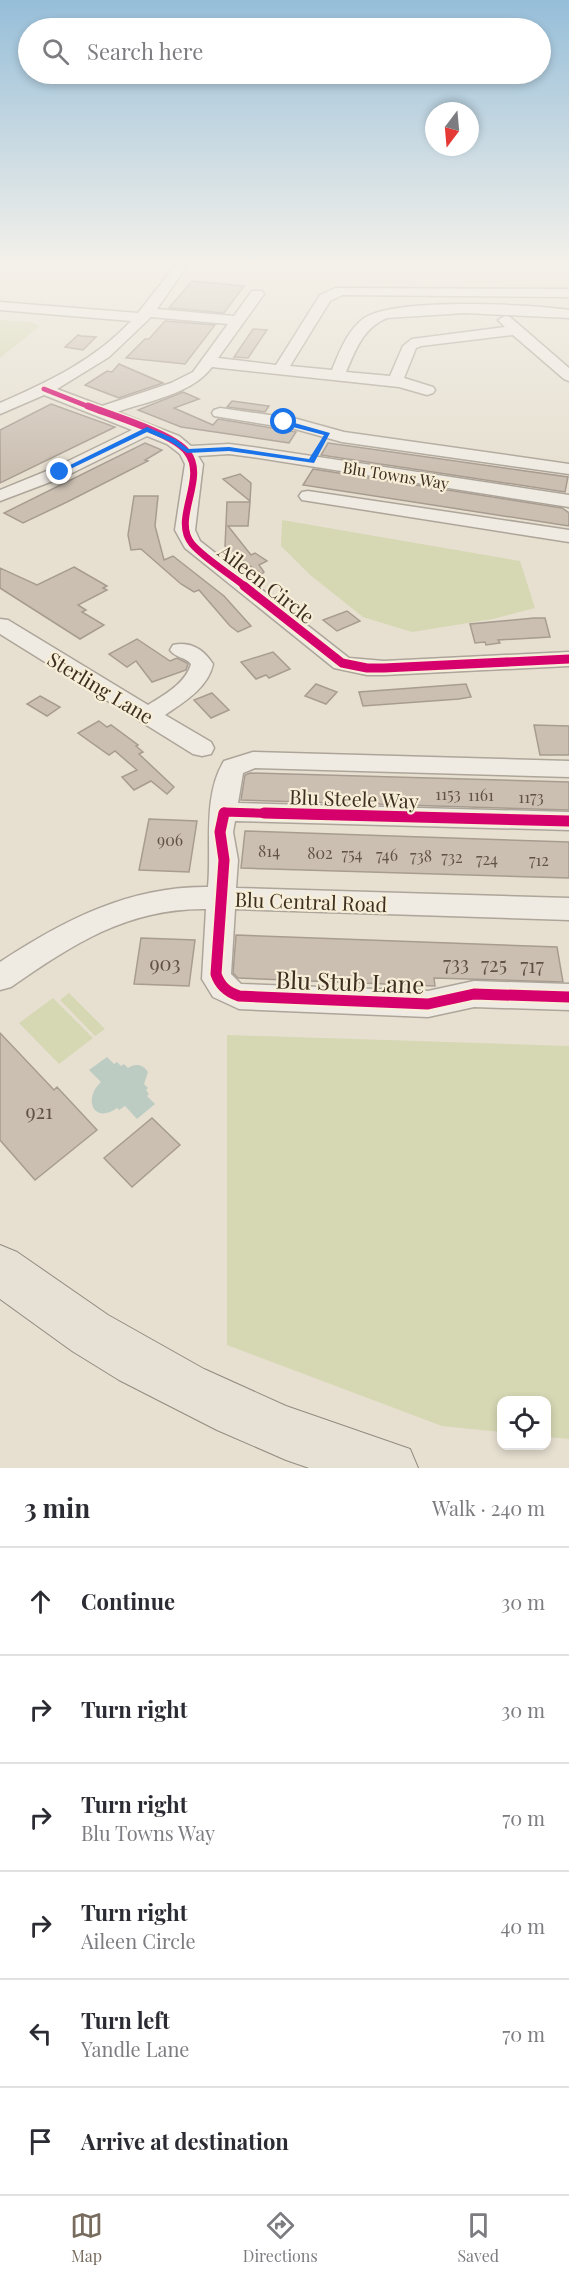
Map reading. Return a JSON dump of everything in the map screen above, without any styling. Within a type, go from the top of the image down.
[{"type":"main road","points":[[0,1269],[46,1305],[98,1339],[184,1388],[254,1420],[357,1458],[391,1468]]},
{"type":"street","points":[[0,410],[97,360],[124,335]]},
{"type":"street","points":[[102,412],[189,381],[208,362],[229,335]]},
{"type":"street","points":[[280,370],[302,335]]},
{"type":"street","points":[[337,375],[358,335]]},
{"type":"street","points":[[395,382],[410,346],[417,342],[479,335]]},
{"type":"street","points":[[521,335],[569,376]]},
{"type":"street","points":[[208,362],[412,384],[427,390]]},
{"type":"street","points":[[44,389],[173,440],[187,451]]},
{"type":"street","points":[[0,395],[22,399]]},
{"type":"street","points":[[220,413],[297,424],[328,434],[569,469]]},
{"type":"street","points":[[0,496],[60,472],[147,429]]},
{"type":"street","points":[[311,462],[328,434]]},
{"type":"street","name":"Blu Towns Way","points":[[187,451],[229,449],[569,501]]},
{"type":"street","name":"Aileen Circle","points":[[187,451],[194,464],[185,530],[192,544],[333,658],[354,666],[376,668],[569,658]]},
{"type":"street","points":[[461,519],[473,487]]},
{"type":"street","points":[[308,495],[569,536]]},
{"type":"street","name":"Sterling Lane","points":[[0,625],[202,748]]},
{"type":"street","points":[[148,715],[188,689],[200,675],[202,667],[196,654],[181,650]]},
{"type":"street","points":[[222,898],[224,860],[220,832],[232,767],[253,760],[569,769]]},
{"type":"street","name":"Blu Steele Way","points":[[224,812],[569,821]]},
{"type":"street","name":"Blu Central Road","points":[[0,978],[82,927],[124,910],[170,899],[222,898],[569,909]]},
{"type":"street","name":"Blu Stub Lane","points":[[222,898],[216,974],[218,982],[229,993],[239,996],[428,1004],[474,994],[569,997]]},
{"type":"green space","points":[[0,335],[29,335],[0,358]]},
{"type":"green space","points":[[282,520],[520,561],[535,608],[493,619],[412,632],[363,617],[309,574],[281,546]]},
{"type":"green space","points":[[69,993],[105,1029],[95,1036],[60,1000]]},
{"type":"green space","points":[[53,998],[93,1038],[59,1064],[19,1023]]},
{"type":"green space","points":[[227,1035],[569,1046],[569,1439],[551,1437],[551,1396],[497,1396],[497,1432],[442,1426],[227,1345]]},
{"type":"shaded area","points":[[107,1057],[114,1064],[117,1062],[121,1066],[124,1064],[128,1068],[139,1065],[148,1072],[144,1084],[148,1088],[147,1096],[155,1104],[137,1119],[125,1106],[119,1110],[117,1108],[102,1113],[93,1107],[93,1095],[101,1082],[89,1070]]},
{"type":"building","points":[[78,335],[96,337],[83,350],[65,347]]},
{"type":"building","points":[[153,335],[208,335],[185,364],[126,358],[145,339],[149,339]]},
{"type":"building","points":[[249,335],[264,335],[248,358],[234,357]]},
{"type":"building","points":[[119,364],[163,383],[119,398],[85,385],[107,371],[112,372]]},
{"type":"building","points":[[183,392],[199,399],[174,408],[213,425],[218,419],[296,432],[289,443],[181,427],[138,410]]},
{"type":"building","points":[[232,401],[269,406],[265,412],[227,407]]},
{"type":"building","points":[[51,404],[115,427],[0,483],[0,430]]},
{"type":"building","points":[[145,443],[162,450],[145,460],[148,461],[23,523],[4,513]]},
{"type":"building","points":[[328,443],[568,477],[565,492],[321,455]]},
{"type":"building","points":[[313,469],[562,508],[569,513],[569,526],[303,485]]},
{"type":"building","points":[[240,474],[251,483],[250,501],[223,479]]},
{"type":"building","points":[[134,496],[158,496],[155,526],[164,560],[173,556],[224,596],[251,626],[238,632],[199,590],[194,592],[181,584],[141,549],[131,550],[128,535]]},
{"type":"building","points":[[227,502],[250,502],[248,526],[228,526],[251,555],[255,553],[267,561],[259,565],[264,572],[262,574],[229,552],[225,546]]},
{"type":"building","points":[[74,567],[107,586],[103,588],[107,590],[78,605],[86,610],[82,612],[104,625],[80,639],[0,588],[0,568],[37,585]]},
{"type":"building","points":[[347,611],[360,621],[337,631],[323,620]]},
{"type":"building","points":[[545,618],[550,637],[498,640],[500,643],[486,645],[485,642],[475,643],[470,624]]},
{"type":"building","points":[[137,639],[170,661],[177,658],[185,662],[188,664],[186,670],[152,682],[136,661],[127,667],[109,654]]},
{"type":"building","points":[[273,652],[290,669],[269,678],[266,675],[256,679],[241,662]]},
{"type":"building","points":[[316,684],[337,692],[326,704],[305,696]]},
{"type":"building","points":[[466,684],[471,697],[459,699],[363,706],[359,692]]},
{"type":"building","points":[[212,693],[229,710],[211,718],[194,700]]},
{"type":"building","points":[[40,696],[60,707],[47,716],[27,704]]},
{"type":"building","points":[[99,721],[107,727],[111,725],[138,745],[136,746],[143,752],[139,754],[174,787],[167,794],[151,781],[134,790],[122,777],[137,770],[115,751],[109,755],[78,733]]},
{"type":"building","points":[[534,725],[569,726],[569,755],[540,755]]},
{"type":"building","points":[[250,773],[569,782],[569,810],[241,800],[245,775]]},
{"type":"building","points":[[149,819],[197,821],[189,872],[139,870]]},
{"type":"building","points":[[245,831],[569,842],[569,878],[241,868]]},
{"type":"building","points":[[236,935],[557,947],[563,982],[434,978],[435,986],[238,978],[233,973]]},
{"type":"building","points":[[141,938],[195,940],[189,986],[134,984]]},
{"type":"building","points":[[0,1033],[54,1090],[57,1087],[97,1130],[35,1180],[0,1140]]},
{"type":"building","points":[[152,1118],[180,1145],[132,1187],[104,1158]]},
{"type":"cycle path","points":[[44,389],[173,440],[187,451],[194,464],[185,530],[192,544],[342,663],[367,668],[384,668],[569,659]]},
{"type":"cycle path","points":[[569,821],[224,812],[220,832],[224,860],[216,974],[224,988],[239,996],[428,1004],[474,994],[569,997]]},
{"type":"route","points":[[60,472],[147,429],[173,440],[187,451],[229,449],[311,462],[328,434],[284,422]]}]
